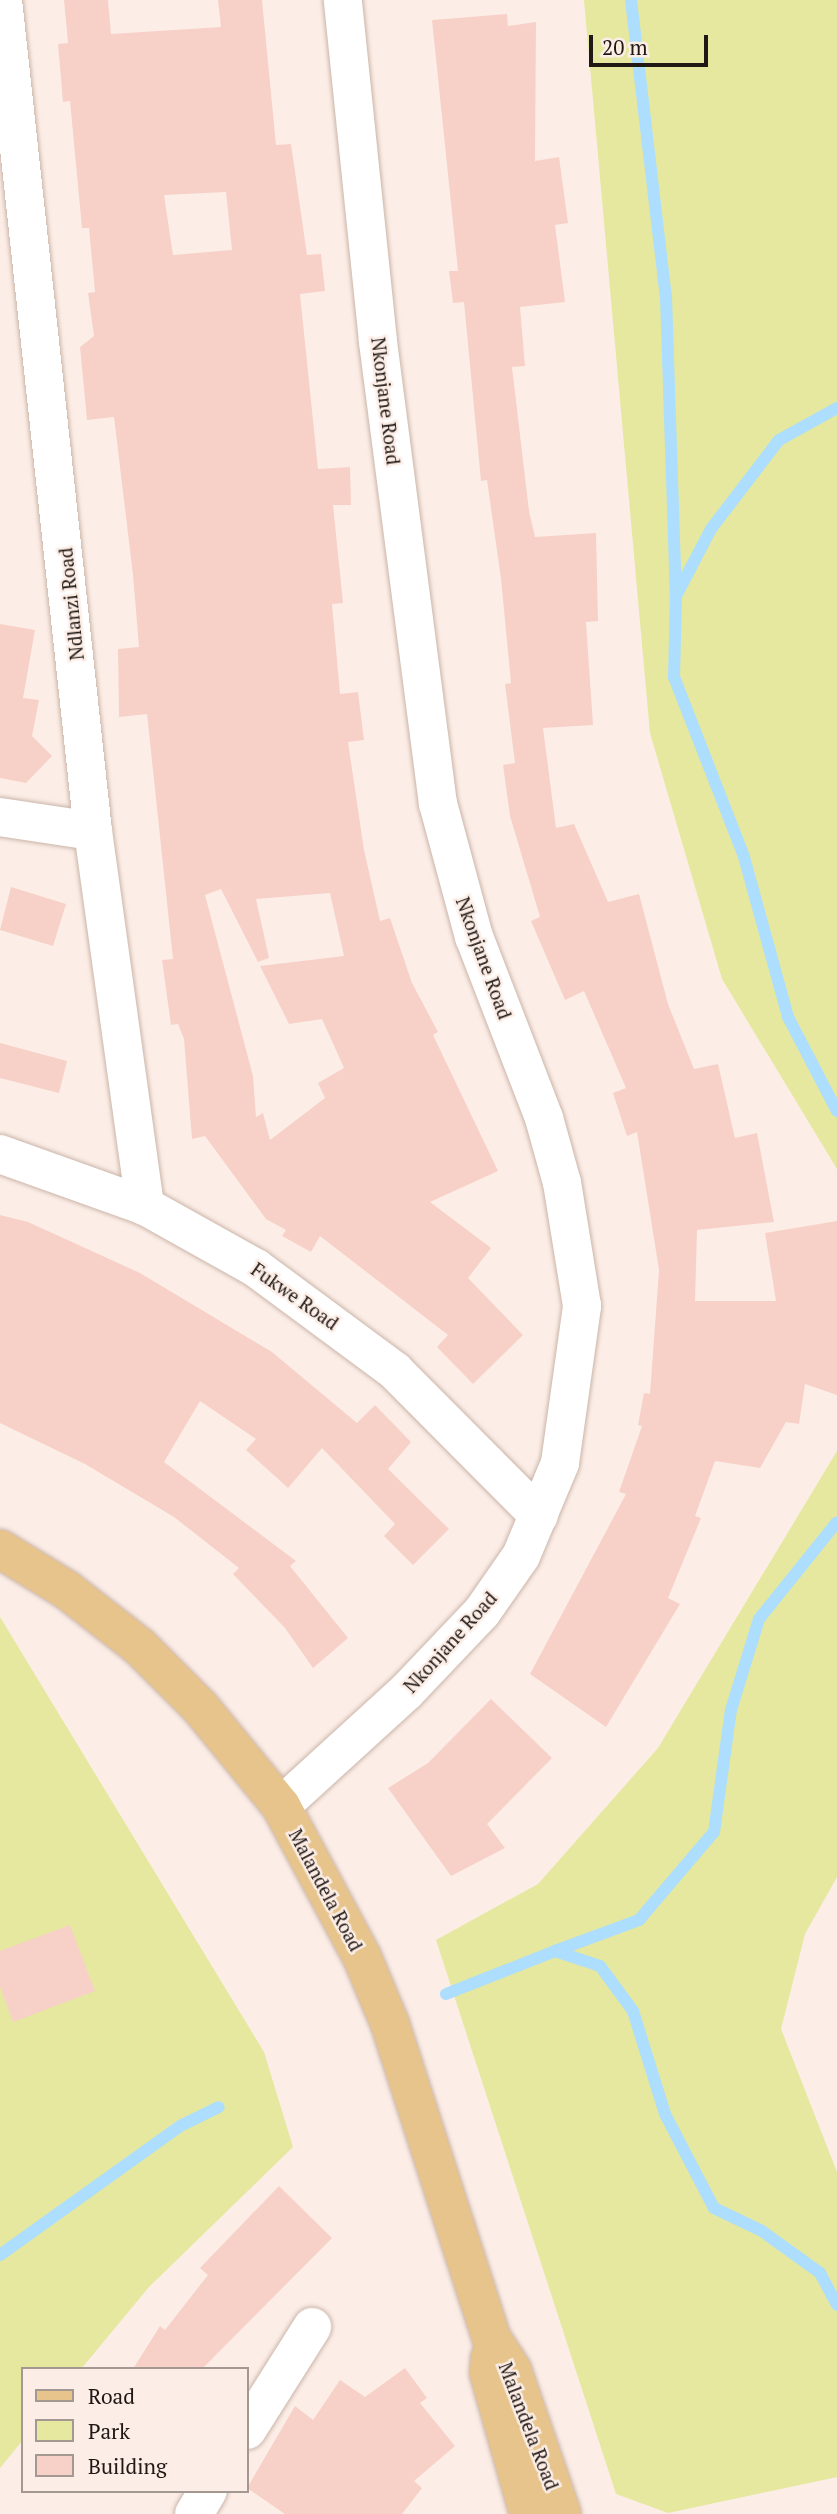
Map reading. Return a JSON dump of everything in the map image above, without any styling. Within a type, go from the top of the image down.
[{"type":"main road","name":"Malandela Road","points":[[0,1549],[67,1590],[139,1646],[200,1706],[281,1806],[362,1957],[390,2024],[492,2339],[512,2370],[562,2514]]},
{"type":"main road","name":"Malandela Road","points":[[492,2339],[489,2373],[529,2514]]},
{"type":"street","name":"Ndlanzi Road","points":[[4,0],[11,170],[93,831],[145,1206]]},
{"type":"street","name":"Nkonjane Road","points":[[281,1806],[406,1692],[482,1612],[521,1556],[561,1463],[582,1306],[562,1183],[544,1118],[474,937],[438,804],[378,341],[343,0]]},
{"type":"street","points":[[0,817],[93,831]]},
{"type":"street","name":"Fukwe Road","points":[[0,1154],[145,1206],[256,1268],[334,1323],[395,1371],[539,1516]]},
{"type":"street","points":[[248,2428],[312,2326]]},
{"type":"street","points":[[194,2514],[207,2493]]},
{"type":"green space","points":[[584,0],[837,0],[837,1169],[722,979],[650,733]]},
{"type":"green space","points":[[837,1451],[837,1877],[805,1934],[781,2029],[837,2172],[837,2477],[668,2513],[616,2494],[436,1940],[538,1884],[658,1748]]},
{"type":"green space","points":[[0,1617],[264,2052],[293,2147],[149,2287],[83,2367],[21,2367],[21,2442],[0,2468]]},
{"type":"building","points":[[64,0],[108,0],[111,34],[221,27],[218,0],[262,0],[276,145],[291,144],[307,255],[321,254],[325,291],[300,294],[318,469],[350,467],[351,505],[333,505],[343,603],[332,604],[340,694],[358,692],[364,740],[348,742],[364,850],[380,921],[390,918],[412,983],[438,1032],[433,1035],[498,1171],[430,1202],[491,1248],[468,1278],[523,1335],[473,1384],[437,1347],[448,1335],[320,1236],[311,1252],[282,1236],[286,1230],[266,1219],[205,1136],[192,1139],[184,1039],[178,1024],[171,1025],[162,960],[173,959],[147,714],[119,717],[118,649],[139,647],[114,417],[87,420],[80,347],[94,336],[88,293],[95,292],[89,228],[82,228],[70,101],[63,102],[58,44],[68,43]],"holes":[[[226,192],[232,250],[173,255],[164,195]],[[221,889],[258,962],[269,958],[256,899],[330,893],[344,956],[260,966],[289,1024],[322,1019],[344,1068],[318,1083],[325,1098],[270,1140],[263,1113],[256,1117],[253,1076],[205,895]]]},
{"type":"building","points":[[507,14],[508,26],[536,22],[535,161],[559,157],[568,223],[555,225],[565,302],[520,307],[525,366],[512,367],[529,511],[535,537],[596,533],[598,621],[586,622],[593,725],[543,728],[556,828],[574,824],[608,902],[639,894],[668,1004],[694,1069],[718,1064],[735,1138],[757,1133],[774,1222],[697,1230],[695,1301],[776,1301],[765,1233],[837,1221],[837,1395],[805,1384],[799,1424],[786,1422],[760,1468],[715,1461],[695,1516],[701,1518],[668,1598],[680,1604],[606,1727],[530,1674],[626,1494],[619,1492],[642,1426],[638,1425],[644,1393],[650,1394],[659,1270],[637,1132],[627,1136],[613,1093],[626,1088],[584,991],[565,1000],[531,921],[540,917],[510,816],[503,765],[515,763],[505,684],[511,683],[501,579],[487,480],[481,481],[464,302],[453,303],[449,271],[458,271],[432,20]]},
{"type":"building","points":[[0,624],[35,630],[23,698],[39,700],[32,736],[52,756],[26,783],[0,778]]},
{"type":"building","points":[[11,887],[66,904],[53,946],[0,930]]},
{"type":"building","points":[[0,1043],[67,1061],[59,1093],[0,1078]]},
{"type":"building","points":[[0,1215],[28,1222],[140,1273],[272,1352],[357,1423],[375,1405],[411,1442],[388,1469],[449,1529],[413,1565],[384,1536],[395,1524],[322,1448],[288,1488],[246,1450],[256,1439],[200,1401],[164,1462],[296,1561],[290,1566],[348,1638],[313,1668],[285,1628],[233,1574],[239,1568],[174,1517],[85,1464],[0,1423]]},
{"type":"building","points":[[491,1699],[552,1758],[487,1824],[505,1848],[451,1876],[388,1788],[428,1763]]},
{"type":"building","points":[[70,1925],[95,1991],[13,2022],[0,1987],[0,1951]]},
{"type":"building","points":[[279,2186],[332,2238],[204,2367],[134,2367],[160,2326],[165,2330],[208,2275],[200,2268]]},
{"type":"building","points":[[405,2368],[427,2398],[420,2403],[455,2446],[414,2481],[422,2488],[402,2514],[285,2514],[248,2489],[295,2406],[313,2420],[340,2380],[365,2397]]},
{"type":"waterway","points":[[631,0],[666,297],[676,592]]},
{"type":"waterway","points":[[837,408],[779,440],[711,529],[676,596],[674,677],[744,857],[788,1017],[837,1111]]},
{"type":"waterway","points":[[555,1951],[639,1920],[714,1832],[731,1710],[759,1619],[837,1522]]},
{"type":"waterway","points":[[446,1994],[555,1951],[600,1966],[633,2011],[665,2114],[714,2208],[762,2231],[820,2273],[837,2305]]},
{"type":"waterway","points":[[0,2255],[180,2126],[219,2107]]}]
